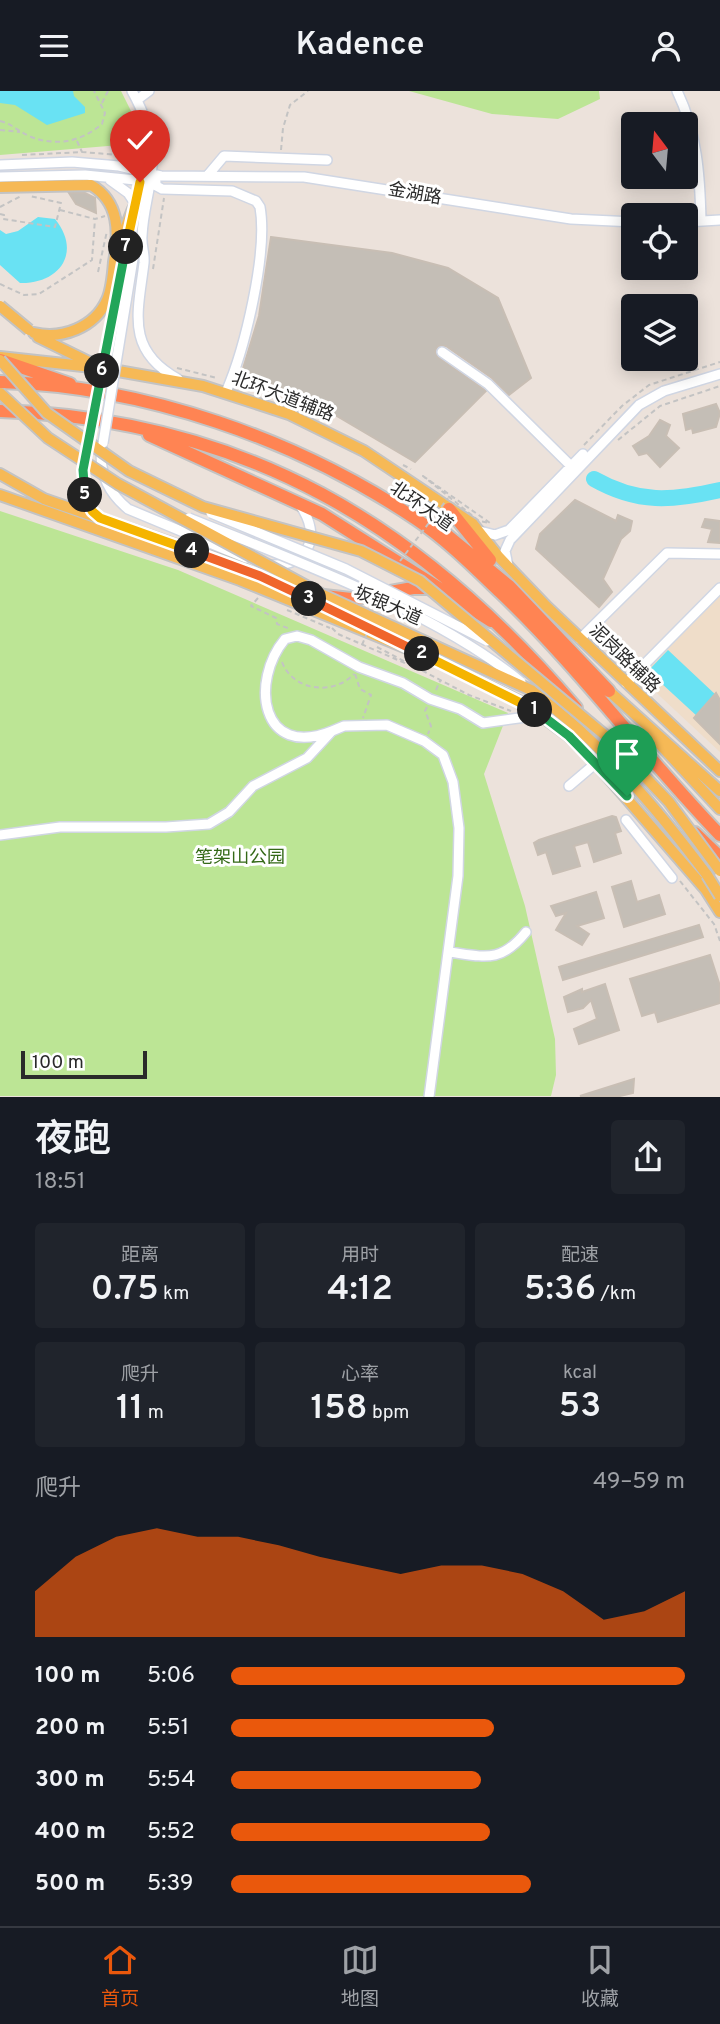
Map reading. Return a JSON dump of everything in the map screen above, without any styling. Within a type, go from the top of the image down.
[{"type":"highway","points":[[0,359],[100,394]]},
{"type":"highway","name":"北环大道","points":[[0,382],[100,394],[202,416],[254,435],[345,477],[419,521],[521,613],[717,831]]},
{"type":"highway","points":[[0,411],[120,421],[221,450],[302,484],[419,554],[503,627],[647,786],[720,855]]},
{"type":"highway","points":[[120,421],[322,514],[474,613],[503,627]]},
{"type":"highway","points":[[449,504],[509,586]]},
{"type":"highway","points":[[419,521],[456,541],[509,586],[609,691]]},
{"type":"highway","points":[[297,593],[351,599],[413,588],[439,588]]},
{"type":"main road","points":[[0,187],[83,183],[97,189],[108,200],[117,221],[124,259]]},
{"type":"main road","points":[[31,332],[51,335],[71,331],[95,317],[109,295],[124,259],[134,206]]},
{"type":"main road","points":[[0,306],[31,332],[102,368]]},
{"type":"main road","name":"北环大道辅路","points":[[0,359],[102,368],[183,382],[226,392],[289,414],[343,440],[449,504],[480,526],[509,568]]},
{"type":"main road","name":"坂银大道","points":[[0,359],[33,399],[63,427],[121,467],[187,501],[343,545],[391,564],[438,595],[592,722],[720,855]]},
{"type":"main road","name":"坂银大道","points":[[0,393],[62,449],[118,484],[178,514],[320,594],[531,690],[565,717],[625,775],[707,875],[720,896]]},
{"type":"main road","points":[[2,475],[44,499],[237,566],[527,705],[569,736],[596,763],[720,903]]},
{"type":"main road","points":[[0,495],[201,565],[375,634]]},
{"type":"main road","name":"泥岗路辅路","points":[[509,568],[720,771]]},
{"type":"main road","points":[[609,691],[666,746],[720,791]]},
{"type":"main road","points":[[666,746],[720,809]]},
{"type":"main road","points":[[669,802],[720,871]]},
{"type":"main road","points":[[707,875],[720,888]]},
{"type":"main road","points":[[706,890],[717,916]]},
{"type":"street","points":[[149,91],[135,95],[144,119],[147,178],[142,238],[144,251],[136,315],[138,332],[155,363],[183,382]]},
{"type":"street","points":[[677,91],[689,116],[697,155],[701,221]]},
{"type":"street","points":[[208,175],[224,156],[280,156],[327,160]]},
{"type":"street","points":[[0,165],[92,163],[147,178],[162,189],[240,193],[256,201],[260,207],[261,236],[250,311],[226,392]]},
{"type":"street","points":[[0,177],[85,175],[147,178]]},
{"type":"street","name":"金湖路","points":[[147,178],[196,175],[304,177],[591,221],[621,222]]},
{"type":"street","points":[[105,177],[119,185],[134,206],[147,178]]},
{"type":"street","points":[[698,221],[720,220]]},
{"type":"street","points":[[100,518],[92,511],[84,492],[83,470],[124,259],[142,238]]},
{"type":"street","points":[[124,259],[100,459],[105,480],[114,495],[128,509],[256,562],[287,564],[296,562],[306,552],[310,537],[309,522],[294,499]]},
{"type":"street","points":[[442,352],[481,378],[573,469]]},
{"type":"street","points":[[509,568],[504,556],[510,540],[646,393],[720,368]]},
{"type":"street","points":[[480,526],[495,535],[509,530],[647,399],[668,389],[720,374]]},
{"type":"street","points":[[187,501],[346,569],[509,655]]},
{"type":"street","points":[[178,514],[276,552],[401,610],[462,643],[531,690]]},
{"type":"street","points":[[580,639],[667,553],[720,554]]},
{"type":"street","points":[[626,683],[720,588]]},
{"type":"street","points":[[429,1097],[458,876],[459,828],[453,782],[443,755],[409,732],[387,725],[359,724],[300,740],[285,735],[271,720],[265,705],[278,648],[285,639],[296,636],[311,640],[357,670],[403,683],[430,699],[460,709],[483,723],[526,717]]},
{"type":"street","points":[[0,835],[60,827],[166,827],[209,824],[229,812],[253,786],[307,758],[332,731]]},
{"type":"street","points":[[569,786],[596,763]]},
{"type":"street","points":[[626,820],[673,877]]},
{"type":"street","points":[[651,852],[664,841]]},
{"type":"street","points":[[449,952],[497,957],[513,948],[526,932]]},
{"type":"path","points":[[0,130],[22,132],[54,142],[76,140],[102,124],[105,113],[94,91]]},
{"type":"path","points":[[102,104],[108,91]]},
{"type":"path","points":[[280,156],[283,149],[283,128],[290,105],[308,91]]},
{"type":"path","points":[[0,121],[15,125],[22,132]]},
{"type":"path","points":[[76,140],[82,152]]},
{"type":"path","points":[[0,207],[23,195],[61,202],[55,226],[3,219],[4,215],[0,214]]},
{"type":"path","points":[[150,281],[164,198]]},
{"type":"path","points":[[59,209],[95,219],[107,216]]},
{"type":"path","points":[[0,284],[24,295],[38,294],[92,260],[95,219]]},
{"type":"path","points":[[98,272],[108,222]]},
{"type":"path","points":[[168,364],[217,378]]},
{"type":"path","points":[[612,447],[651,411],[669,402],[720,386]]},
{"type":"path","points":[[427,482],[423,476],[489,523],[480,526]]},
{"type":"path","points":[[394,569],[449,504]]},
{"type":"path","points":[[249,594],[258,598],[251,606],[276,618],[277,624],[298,633],[296,636]]},
{"type":"path","points":[[280,607],[401,658],[441,680],[526,717]]},
{"type":"path","points":[[332,628],[338,634],[412,665]]},
{"type":"path","points":[[278,648],[290,679],[306,686],[342,685],[357,670]]},
{"type":"path","points":[[357,670],[360,689],[371,695],[359,724]]},
{"type":"path","points":[[436,690],[441,680]]},
{"type":"path","points":[[424,741],[431,726],[425,711],[430,699]]},
{"type":"path","points":[[673,877],[715,927],[720,941]]},
{"type":"path","points":[[715,927],[717,916]]},
{"type":"shaded area","points":[[720,583],[720,752],[633,671]]},
{"type":"green space","points":[[0,91],[121,91],[132,113],[132,144],[0,155]]},
{"type":"green space","points":[[409,91],[599,91],[600,99],[558,119],[492,114]]},
{"type":"green space","name":"笔架山公园","points":[[0,511],[178,570],[508,713],[484,774],[525,906],[555,1039],[556,1075],[551,1096],[0,1096]]},
{"type":"water","points":[[0,91],[73,91],[74,96],[85,107],[85,113],[47,125],[15,105],[0,103]]},
{"type":"water","points":[[38,217],[55,219],[67,243],[66,254],[63,264],[56,272],[34,282],[20,283],[0,265],[0,230],[6,234],[18,231]]},
{"type":"water","points":[[668,650],[717,696],[698,717],[648,671]]},
{"type":"building","points":[[69,193],[85,193],[95,198],[96,213],[76,204]]},
{"type":"building","points":[[271,237],[392,253],[448,268],[498,298],[531,378],[509,395],[492,378],[446,346],[438,346],[435,352],[438,357],[486,391],[415,462],[313,402],[242,372],[259,316]]},
{"type":"building","points":[[716,404],[720,413],[716,427],[693,433],[692,428],[686,430],[683,414]]},
{"type":"building","points":[[660,420],[670,425],[666,436],[679,448],[660,467],[647,453],[639,455],[633,446],[649,436]]},
{"type":"building","points":[[575,500],[616,521],[618,515],[632,521],[630,531],[621,539],[603,579],[612,592],[599,607],[536,549],[540,534]]},
{"type":"building","points":[[705,519],[720,521],[720,543],[708,542],[712,529],[702,527]]},
{"type":"building","points":[[716,693],[720,700],[720,744],[694,718]]},
{"type":"building","points":[[612,816],[616,817],[621,831],[615,833],[621,853],[594,862],[588,842],[574,846],[580,866],[553,874],[546,852],[538,855],[534,843],[539,840]]},
{"type":"building","points":[[631,881],[637,902],[659,895],[665,914],[624,927],[612,887]]},
{"type":"building","points":[[596,892],[604,918],[577,926],[589,934],[582,945],[556,930],[566,913],[556,916],[551,906]]},
{"type":"building","points":[[699,925],[703,937],[563,980],[559,967]]},
{"type":"building","points":[[710,955],[720,986],[720,1003],[658,1022],[655,1012],[642,1016],[630,979]]},
{"type":"building","points":[[605,984],[619,1030],[579,1044],[574,1029],[597,1019],[591,1000],[583,1008],[568,1012],[564,997],[582,989],[582,992]]},
{"type":"building","points":[[634,1079],[633,1093],[620,1096],[580,1096]]},
{"type":"waterway","points":[[594,479],[626,493],[656,498],[720,490]]},
{"type":"route","points":[[140,182],[83,470],[84,492],[92,511],[100,518],[260,576],[375,634],[483,682],[527,705],[569,736],[627,796]]}]
